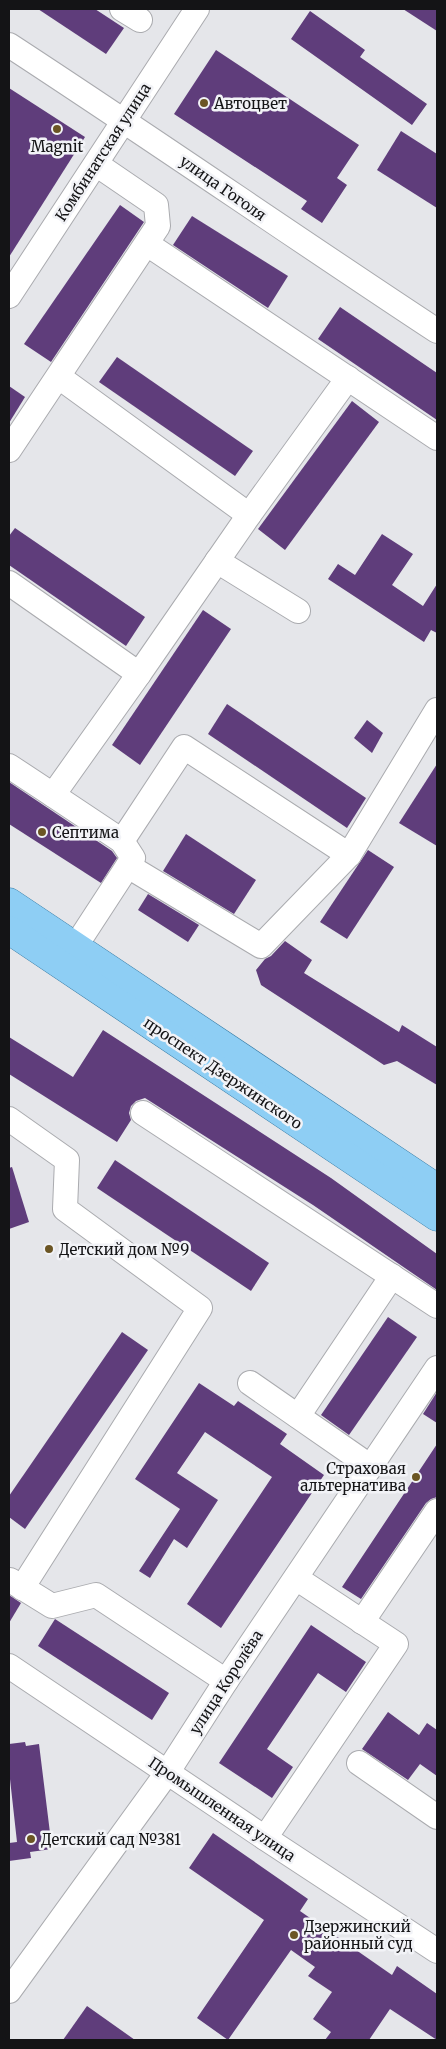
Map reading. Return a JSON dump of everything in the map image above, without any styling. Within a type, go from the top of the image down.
[{"type":"main road","name":"проспект Дзержинского","points":[[9,902],[437,1188]]},
{"type":"main road","name":"проспект Дзержинского","points":[[10,934],[437,1217]]},
{"type":"street","name":"Комбинатская улица","points":[[9,296],[197,9]]},
{"type":"street","name":"улица Гоголя","points":[[9,45],[124,120],[307,246],[437,331]]},
{"type":"street","points":[[9,450],[158,226],[156,205],[96,164]]},
{"type":"street","points":[[147,244],[437,438]]},
{"type":"street","points":[[58,377],[249,515]]},
{"type":"street","points":[[53,795],[249,515],[348,378]]},
{"type":"street","points":[[217,561],[298,611]]},
{"type":"street","points":[[9,583],[139,674]]},
{"type":"street","points":[[128,866],[261,946],[349,855],[437,710]]},
{"type":"street","points":[[122,841],[184,747],[349,855]]},
{"type":"street","points":[[9,766],[122,841],[133,858],[75,947]]},
{"type":"street","points":[[143,1113],[437,1306]]},
{"type":"street","points":[[9,1118],[67,1160],[65,1210],[200,1308],[16,1583],[52,1606],[96,1595],[226,1681]]},
{"type":"street","points":[[298,1416],[392,1276]]},
{"type":"street","name":"улица Королёва","points":[[9,1991],[167,1773],[226,1681],[437,1368]]},
{"type":"street","points":[[250,1383],[371,1467]]},
{"type":"street","points":[[362,1622],[437,1511]]},
{"type":"street","points":[[265,1838],[396,1644],[296,1578]]},
{"type":"street","name":"Промышленная улица","points":[[9,1666],[265,1838],[435,1946]]},
{"type":"street","points":[[359,1763],[437,1817]]},
{"type":"building","points":[[38,9],[95,9],[124,28],[106,54]]},
{"type":"building","points":[[403,9],[437,9],[437,31]]},
{"type":"building","points":[[310,11],[365,50],[360,57],[427,104],[412,125],[291,39]]},
{"type":"building","points":[[216,50],[359,145],[337,178],[347,185],[322,223],[301,209],[307,201],[174,114]]},
{"type":"building","points":[[9,88],[85,137],[9,257]]},
{"type":"building","points":[[401,131],[437,154],[437,208],[377,170]]},
{"type":"building","points":[[120,205],[144,222],[51,362],[24,344]]},
{"type":"building","points":[[192,216],[288,276],[268,308],[173,245]]},
{"type":"building","points":[[340,307],[437,373],[437,420],[318,339]]},
{"type":"building","points":[[117,357],[253,451],[235,476],[99,382]]},
{"type":"building","points":[[9,386],[25,397],[9,423]]},
{"type":"building","points":[[352,401],[379,422],[285,550],[258,529]]},
{"type":"building","points":[[15,528],[145,617],[126,646],[9,565],[9,536]]},
{"type":"building","points":[[382,534],[413,554],[392,585],[423,606],[437,584],[437,633],[431,630],[424,642],[328,579],[338,564],[355,575]]},
{"type":"building","points":[[203,610],[231,629],[140,765],[112,745]]},
{"type":"building","points":[[227,704],[366,798],[347,828],[208,734]]},
{"type":"building","points":[[367,720],[383,733],[372,753],[354,738]]},
{"type":"building","points":[[437,764],[437,846],[399,823]]},
{"type":"building","points":[[9,782],[112,851],[117,858],[101,883],[9,824]]},
{"type":"building","points":[[186,834],[256,880],[234,914],[163,871]]},
{"type":"building","points":[[368,850],[394,867],[347,939],[320,922]]},
{"type":"building","points":[[148,894],[199,925],[188,942],[138,910]]},
{"type":"building","points":[[285,941],[312,960],[304,973],[399,1032],[402,1025],[437,1047],[437,1085],[397,1061],[384,1065],[261,985],[256,970]]},
{"type":"building","points":[[103,1030],[331,1178],[437,1254],[437,1290],[313,1205],[145,1098],[136,1101],[131,1106],[129,1113],[131,1120],[117,1142],[9,1074],[9,1037],[73,1077]]},
{"type":"building","points":[[115,1160],[269,1263],[251,1291],[97,1188]]},
{"type":"building","points":[[12,1167],[29,1222],[9,1229],[9,1168]]},
{"type":"building","points":[[388,1317],[417,1337],[349,1435],[321,1415]]},
{"type":"building","points":[[122,1332],[148,1350],[25,1529],[9,1517],[9,1496]]},
{"type":"building","points":[[199,1383],[234,1406],[238,1401],[287,1434],[280,1444],[324,1475],[221,1628],[187,1604],[272,1477],[205,1432],[177,1473],[218,1500],[187,1548],[174,1539],[150,1578],[139,1571],[180,1509],[135,1479]]},
{"type":"building","points":[[437,1392],[437,1423],[423,1414]]},
{"type":"building","points":[[437,1444],[437,1497],[426,1503],[361,1599],[342,1587]]},
{"type":"building","points":[[9,1595],[21,1603],[9,1623]]},
{"type":"building","points":[[55,1619],[169,1693],[152,1720],[38,1646]]},
{"type":"building","points":[[311,1625],[366,1662],[346,1692],[318,1673],[267,1749],[293,1767],[272,1798],[219,1763]]},
{"type":"building","points":[[388,1712],[419,1735],[427,1723],[437,1730],[437,1776],[420,1764],[408,1780],[362,1749]]},
{"type":"building","points":[[25,1742],[26,1746],[39,1744],[52,1849],[30,1852],[31,1858],[9,1861],[9,1843],[17,1842],[9,1770],[9,1744]]},
{"type":"building","name":"Дзержинский районный суд","points":[[213,1833],[308,1899],[300,1911],[392,1975],[397,1966],[437,1994],[437,2040],[390,2009],[369,2040],[325,2040],[331,2032],[313,2019],[332,1992],[308,1976],[315,1967],[291,1950],[228,2040],[197,2018],[264,1920],[189,1868]]},
{"type":"building","points":[[87,2006],[135,2040],[63,2040]]},
{"type":"place","name":"Автоцвет","points":[[204,103]]},
{"type":"place","name":"Magnit","points":[[57,129]]},
{"type":"place","name":"Септима","points":[[42,832]]},
{"type":"place","name":"Детский дом №9","points":[[49,1249]]},
{"type":"place","name":"Страховая альтернатива","points":[[416,1477]]},
{"type":"place","name":"Детский сад №381","points":[[31,1839]]},
{"type":"place","name":"Дзержинский районный суд","points":[[294,1935]]}]
